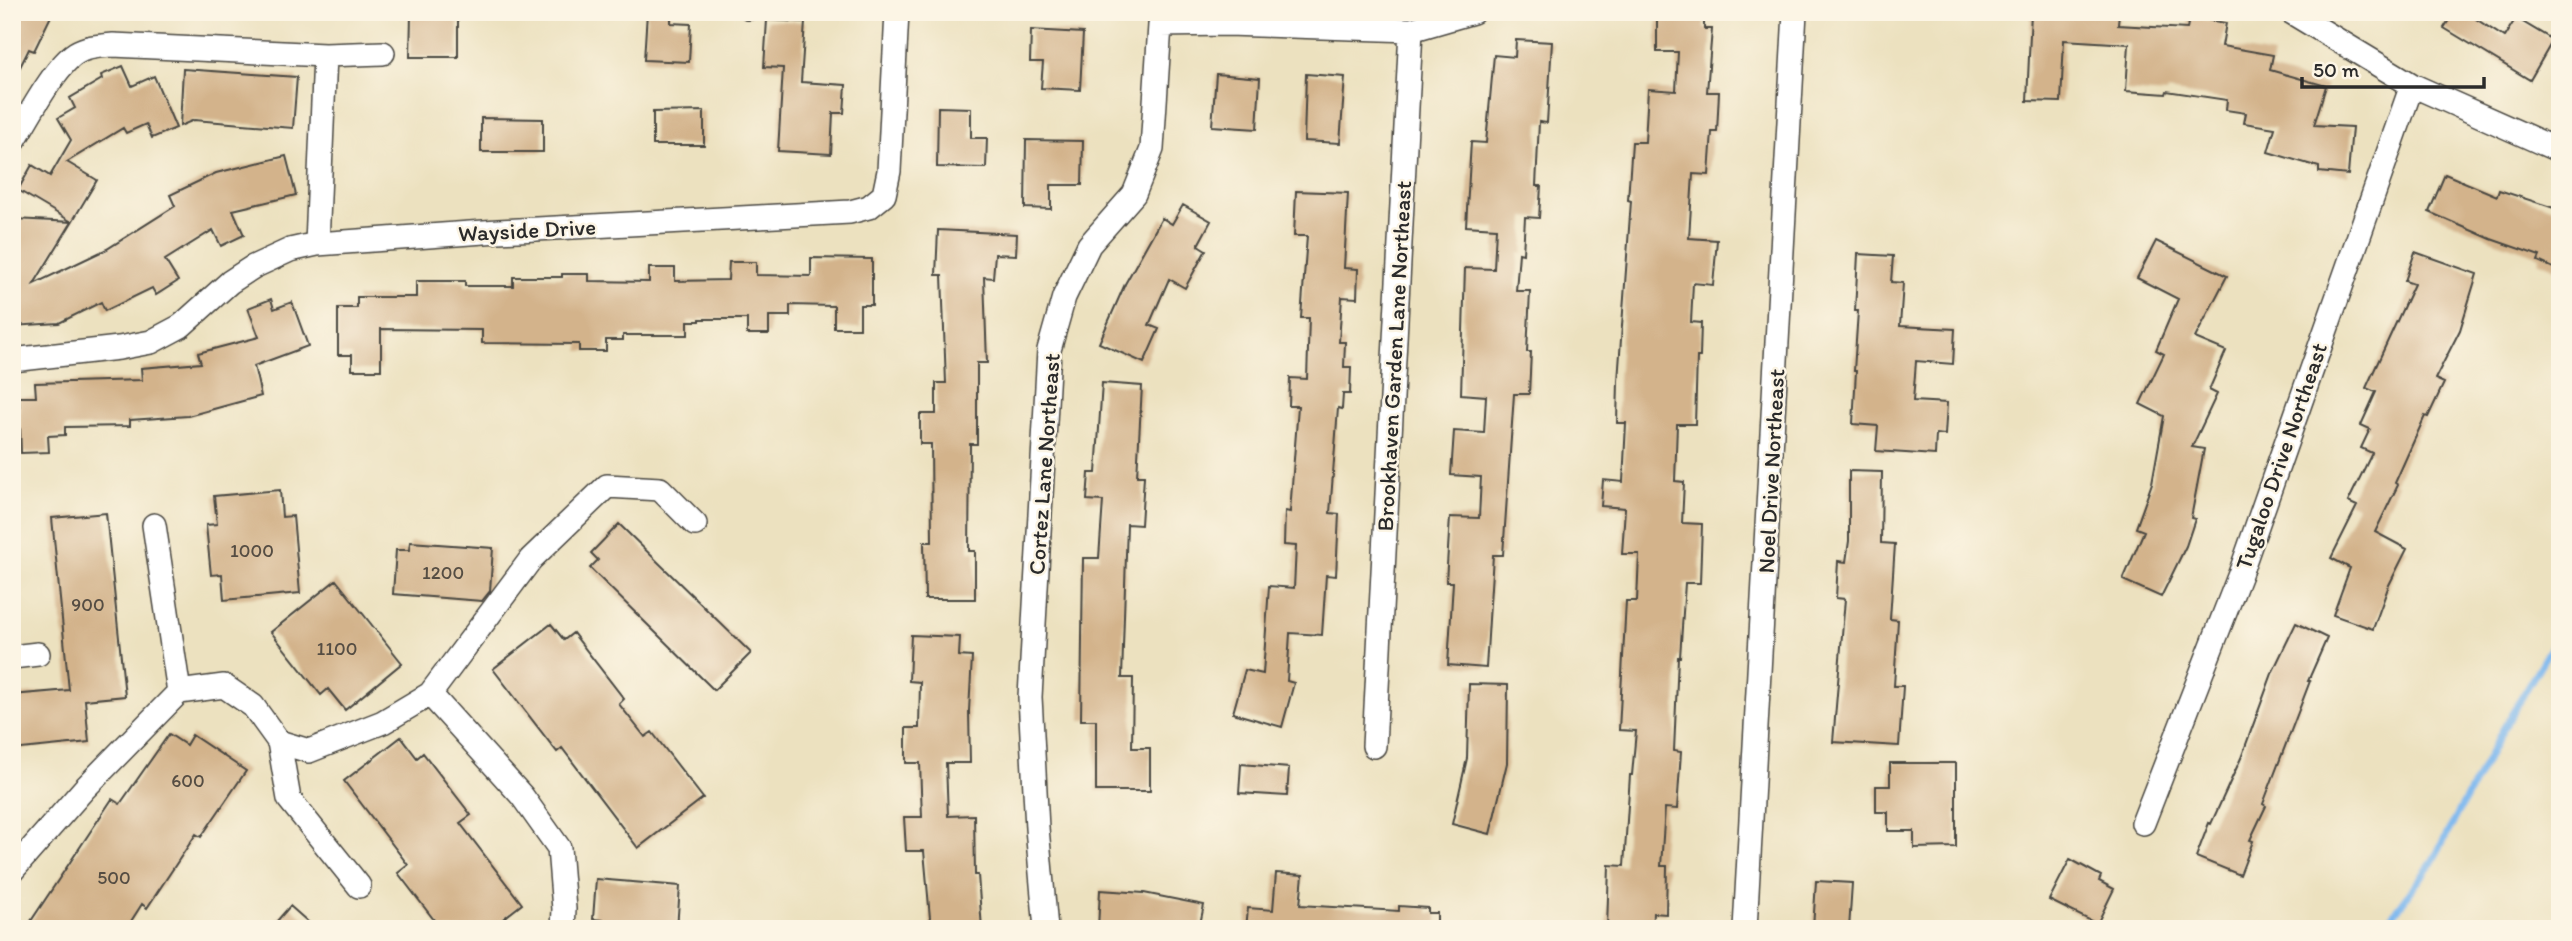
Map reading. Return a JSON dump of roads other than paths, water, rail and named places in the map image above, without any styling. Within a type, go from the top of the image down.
[{"type":"street","name":"Wayside Drive","points":[[12,360],[151,342],[181,326],[230,282],[253,267],[290,250],[317,244],[498,231],[850,212],[869,207],[884,195],[888,171],[897,12]]},
{"type":"street","points":[[1411,30],[1473,12]]},
{"type":"street","name":"Noel Drive Northeast","points":[[1745,929],[1795,12]]},
{"type":"street","points":[[2291,12],[2412,85],[2560,151]]},
{"type":"street","name":"Cortez Lane Northeast","points":[[1046,929],[1030,698],[1049,350],[1064,297],[1089,244],[1134,194],[1152,149],[1160,24],[1411,30]]},
{"type":"street","name":"Brookhaven Garden Lane Northeast","points":[[1374,746],[1411,30]]},
{"type":"street","points":[[12,144],[64,64],[76,52],[91,47],[113,45],[325,54],[383,53]]},
{"type":"street","points":[[317,244],[325,54]]},
{"type":"street","name":"Tugaloo Drive Northeast","points":[[2143,823],[2240,574],[2412,85]]},
{"type":"street","points":[[279,742],[309,751],[383,722],[430,694],[531,559],[607,486],[660,489],[695,524]]},
{"type":"street","points":[[154,525],[178,692]]},
{"type":"street","points":[[12,657],[38,654]]},
{"type":"street","points":[[12,871],[84,789],[178,692],[224,686],[253,706],[279,742],[289,799],[359,886]]},
{"type":"street","points":[[430,694],[522,796],[559,848],[563,929]]},
{"type":"lane","points":[[747,13],[753,12]]},
{"type":"waterway","points":[[2383,929],[2431,864],[2502,731],[2560,631]]}]
